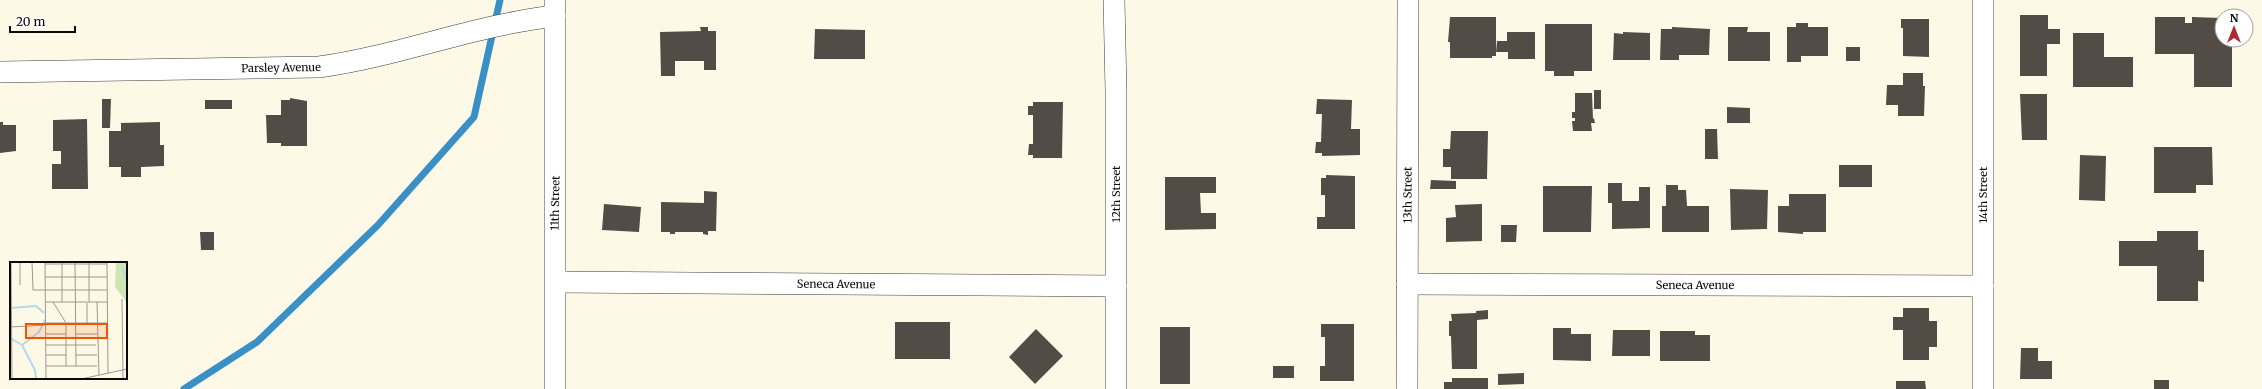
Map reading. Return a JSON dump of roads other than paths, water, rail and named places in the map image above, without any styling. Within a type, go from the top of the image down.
[{"type":"street","name":"12th Street","points":[[1114,0],[1116,389]]},
{"type":"street","name":"13th Street","points":[[1407,389],[1408,0]]},
{"type":"street","name":"14th Street","points":[[1983,0],[1983,389]]},
{"type":"street","name":"Parsley Avenue","points":[[0,72],[319,67],[357,62],[518,20],[555,8]]},
{"type":"street","name":"11th Street","points":[[555,8],[555,389]]},
{"type":"street","name":"Seneca Avenue","points":[[556,282],[1116,286]]},
{"type":"street","name":"Seneca Avenue","points":[[1407,284],[1983,286]]},
{"type":"waterway","points":[[184,389],[257,342],[378,225],[474,117],[500,0]]}]
